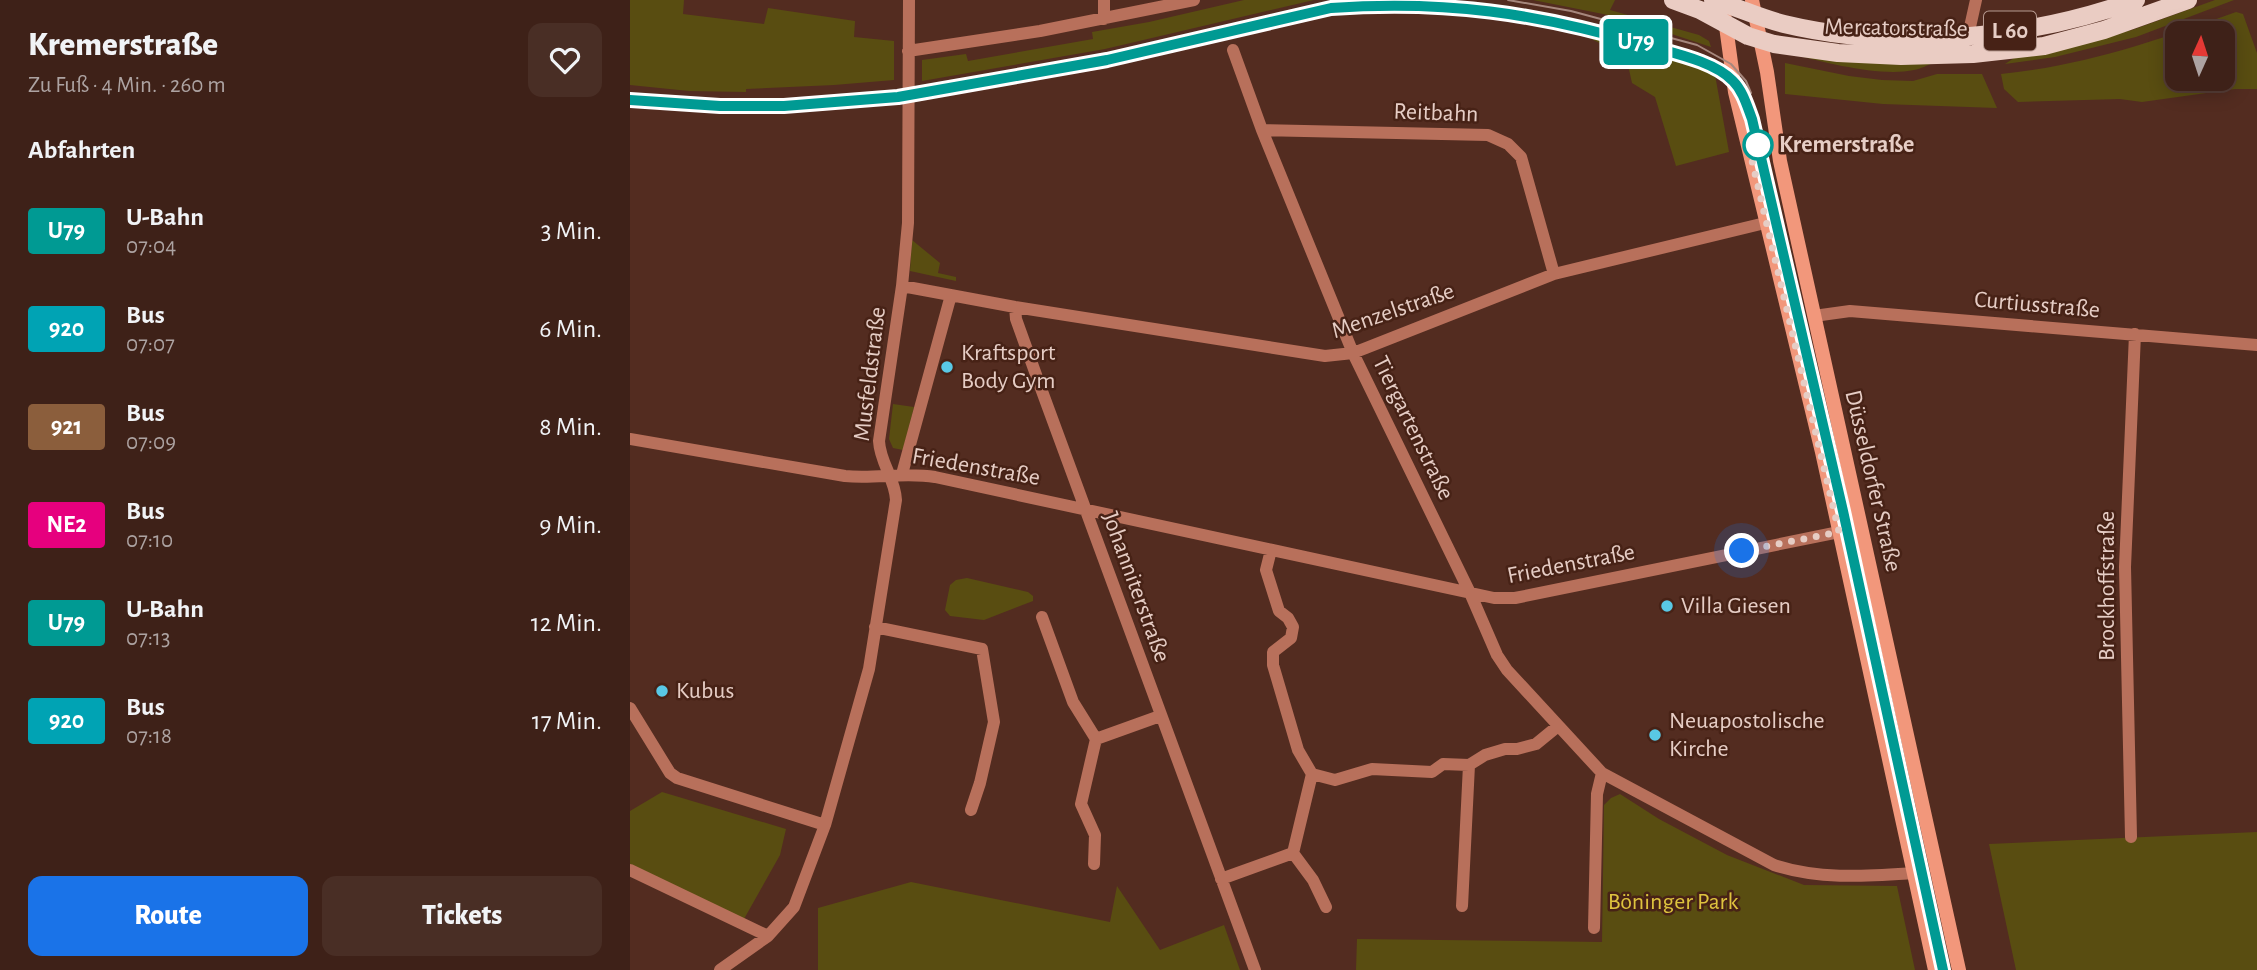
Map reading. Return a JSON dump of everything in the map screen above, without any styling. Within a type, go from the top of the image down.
[{"type":"main road","name":"L 60","points":[[1672,0],[1700,10],[1726,25]]},
{"type":"main road","name":"Mercatorstraße","points":[[1719,1],[1754,7],[1791,25],[1853,35],[1968,36],[2040,27],[2136,0]]},
{"type":"main road","name":"Mercatorstraße","points":[[1726,25],[1761,41],[1838,54],[1973,54],[2044,46],[2104,30],[2188,0]]},
{"type":"main road","name":"Düsseldorfer Straße","points":[[1719,1],[1726,25],[1735,92],[1819,439],[1935,970]]},
{"type":"main road","name":"Düsseldorfer Straße","points":[[1754,7],[1780,161],[1959,970]]},
{"type":"street","name":"Musfeldstraße","points":[[720,970],[768,936],[794,907],[825,825],[869,669],[896,506],[896,475],[883,465],[879,440],[902,286],[908,223],[909,0]]},
{"type":"street","points":[[1104,0],[1104,19]]},
{"type":"street","points":[[908,51],[1104,19],[1194,0]]},
{"type":"street","points":[[1901,56],[1916,47],[1955,46],[1968,36],[1976,0]]},
{"type":"street","name":"Tiergartenstraße","points":[[1233,50],[1262,130],[1353,353],[1471,595],[1497,655],[1507,670],[1602,773],[1737,847],[1796,873],[1846,876],[1914,873]]},
{"type":"street","name":"Reitbahn","points":[[1262,130],[1488,135],[1508,144],[1521,157],[1554,274]]},
{"type":"street","name":"Menzelstraße","points":[[902,286],[1015,307],[1325,356],[1353,353],[1554,274],[1765,223]]},
{"type":"street","points":[[896,475],[925,393],[951,295]]},
{"type":"street","name":"Johanniterstraße","points":[[1015,307],[1016,319],[1255,970]]},
{"type":"street","name":"Curtiusstraße","points":[[1814,316],[1850,311],[2257,345]]},
{"type":"street","name":"Brockhoffstraße","points":[[2132,837],[2125,567],[2135,334]]},
{"type":"street","name":"Friedenstraße","points":[[630,439],[845,476],[935,477],[1494,598],[1515,598],[1839,532]]},
{"type":"street","points":[[1271,550],[1266,570],[1279,611],[1288,618],[1293,627],[1291,638],[1273,652],[1273,665],[1298,750],[1312,774],[1293,853]]},
{"type":"street","points":[[1042,617],[1073,702],[1096,739],[1082,804],[1095,835],[1094,864]]},
{"type":"street","points":[[875,627],[982,649],[994,722],[971,810]]},
{"type":"street","points":[[630,708],[670,773],[677,778],[825,825]]},
{"type":"street","points":[[1096,739],[1160,716]]},
{"type":"street","points":[[1312,774],[1335,780],[1372,769],[1432,772],[1443,764],[1469,765],[1485,755],[1505,748],[1517,749],[1536,744],[1558,726]]},
{"type":"street","points":[[1462,906],[1469,765]]},
{"type":"street","points":[[1594,928],[1597,794],[1602,773]]},
{"type":"street","points":[[1221,879],[1293,853]]},
{"type":"street","points":[[1293,853],[1313,880],[1326,906]]},
{"type":"street","points":[[630,870],[768,936]]},
{"type":"green space","points":[[630,0],[684,0],[683,14],[764,24],[768,8],[855,21],[854,37],[894,41],[894,80],[746,89],[746,92],[689,91],[630,85]]},
{"type":"green space","points":[[1244,0],[1314,0],[1105,49],[922,81],[922,60],[966,54],[968,61],[1093,39],[1092,32]]},
{"type":"green space","points":[[1533,0],[1615,0],[1610,10],[1699,35],[1709,41],[1711,47],[1623,18]]},
{"type":"green space","points":[[2215,0],[2234,0],[2178,21],[2165,21],[2165,26],[2136,37],[2055,57],[2005,64],[2017,56],[2132,30]]},
{"type":"green space","points":[[2236,12],[2243,14],[2257,53],[2257,89],[2235,89],[2235,21],[2210,21]]},
{"type":"green space","points":[[1567,27],[1661,53],[1715,75],[1729,152],[1676,166],[1655,97],[1632,83],[1626,56]]},
{"type":"green space","points":[[2165,36],[2165,91],[2221,91],[2142,102],[2120,99],[2018,102],[2004,89],[2001,74],[2061,65]]},
{"type":"green space","points":[[1795,55],[1934,63],[1914,70],[1886,72]]},
{"type":"green space","points":[[1785,63],[1882,80],[1913,81],[1937,74],[1982,74],[1997,108],[1883,104],[1785,94]]},
{"type":"green space","points":[[912,240],[940,263],[938,273],[956,277],[956,281],[910,271]]},
{"type":"green space","points":[[893,404],[914,407],[903,450],[893,448],[889,439]]},
{"type":"green space","points":[[967,578],[1028,592],[1033,596],[1033,601],[984,620],[950,616],[945,610],[950,585],[956,580]]},
{"type":"green space","points":[[662,792],[786,829],[780,855],[744,919],[630,864],[630,811]]},
{"type":"green space","name":"Böninger Park","points":[[1620,794],[1659,819],[1727,855],[1804,885],[1897,886],[1915,970],[1356,970],[1357,939],[1602,942],[1604,805]]},
{"type":"green space","points":[[2257,832],[2257,970],[2016,970],[1989,844]]},
{"type":"green space","points":[[911,882],[1110,922],[1117,886],[1160,950],[1224,925],[1240,970],[818,970],[818,908]]},
{"type":"tram line","points":[[1508,0],[1571,11],[1697,45],[1731,64],[1746,81],[1751,93]]},
{"type":"tram line","points":[[630,100],[720,106],[784,106],[898,97],[1107,60],[1331,8],[1373,6],[1452,8],[1528,17],[1605,34],[1679,55],[1725,74],[1739,89],[1752,119],[1848,531],[1943,970]]},
{"type":"metro line","name":"U79","points":[[630,100],[688,105],[784,106],[898,97],[1064,69],[1183,44],[1260,23],[1331,8],[1421,1],[1480,5],[1568,24],[1693,59],[1723,73],[1734,81],[1742,93],[1752,119],[1843,511],[1943,970]]},
{"type":"place","name":"Kremerstraße","points":[[1758,145]]},
{"type":"place","name":"Kraftsport Body Gym","points":[[947,367]]},
{"type":"place","name":"Villa Giesen","points":[[1667,606]]},
{"type":"place","name":"Kubus","points":[[662,691]]},
{"type":"place","name":"Neuapostolische Kirche","points":[[1655,735]]},
{"type":"route","points":[[1742,551],[1839,532],[1749,148],[1758,145]]}]
